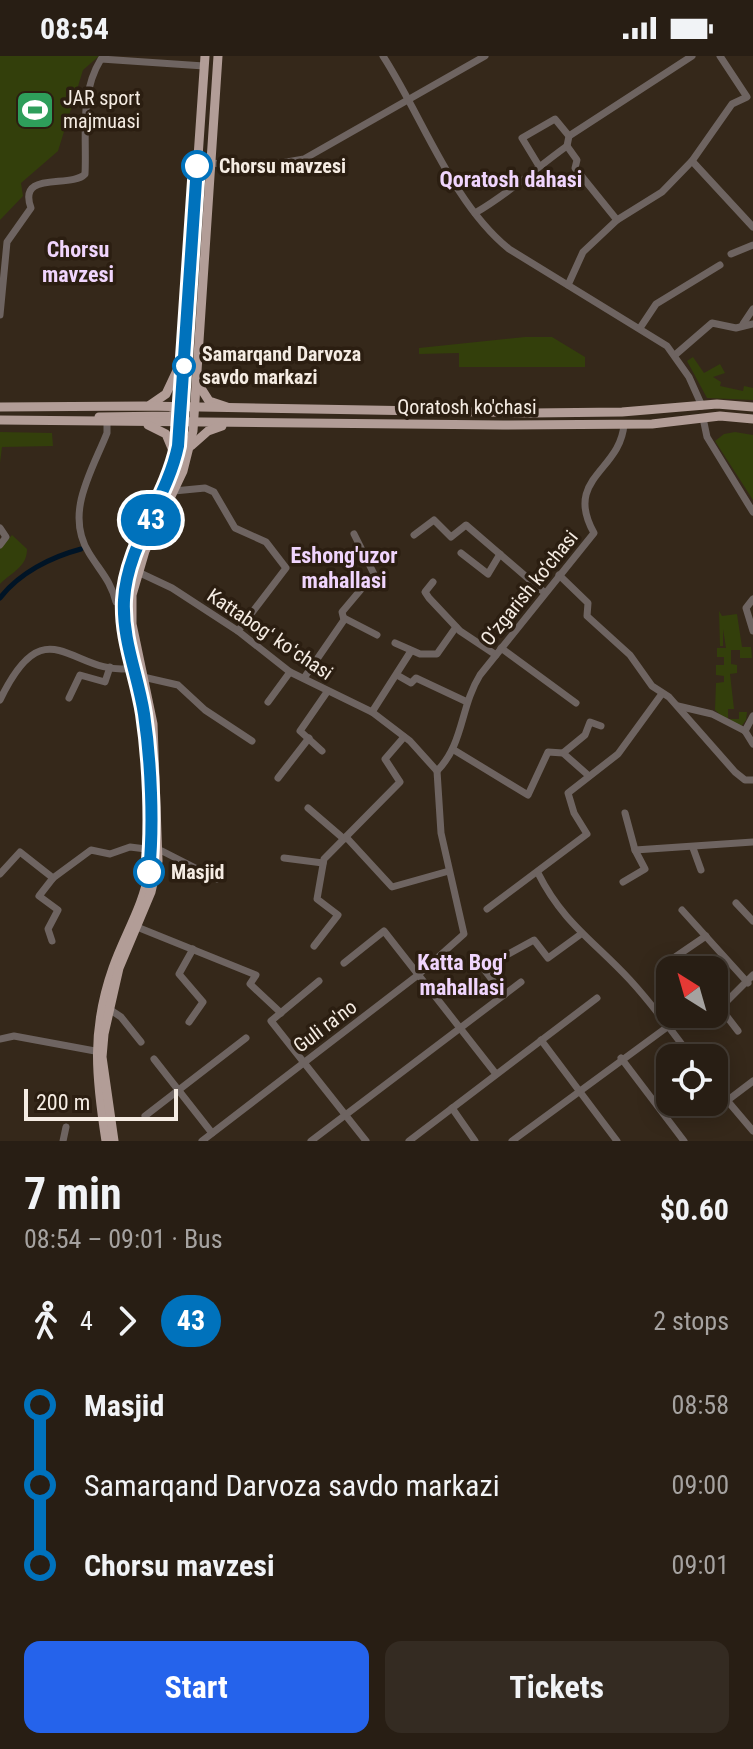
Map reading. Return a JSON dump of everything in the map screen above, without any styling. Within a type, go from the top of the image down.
[{"type":"main road","points":[[151,749],[124,620],[125,587],[132,560],[164,502],[174,491],[190,448],[218,56]]},
{"type":"main road","points":[[114,1141],[102,1057],[109,1009],[119,968],[154,883],[152,714],[132,624],[138,572],[164,502],[181,415],[204,61]]},
{"type":"main road","points":[[203,88],[215,89]]},
{"type":"main road","points":[[144,406],[164,397],[185,353]]},
{"type":"main road","points":[[196,381],[209,401],[238,410]]},
{"type":"main road","points":[[0,407],[144,406],[181,415]]},
{"type":"main road","points":[[702,406],[703,418]]},
{"type":"main road","name":"Qoratosh ko'chasi","points":[[194,416],[238,410],[622,412],[702,406],[753,407]]},
{"type":"main road","points":[[0,420],[266,416],[292,411]]},
{"type":"main road","points":[[622,412],[624,424]]},
{"type":"main road","points":[[68,420],[137,422],[181,415]]},
{"type":"main road","name":"Qoratosh ko'chasi","points":[[194,416],[237,423],[624,424],[703,418],[753,419]]},
{"type":"main road","points":[[137,422],[166,434],[173,446],[174,463]]},
{"type":"main road","points":[[190,448],[213,429],[237,423]]},
{"type":"main road","points":[[106,1141],[95,1051],[106,989],[147,882],[154,850]]},
{"type":"street","points":[[383,56],[409,95],[409,101],[475,213],[509,249],[640,328],[675,355],[702,406]]},
{"type":"street","points":[[211,163],[258,167],[304,159],[485,56]]},
{"type":"street","points":[[475,213],[527,180],[539,166],[567,146],[569,136],[692,56]]},
{"type":"street","points":[[568,285],[583,252],[617,220],[662,192],[692,161],[732,104],[747,97],[720,56]]},
{"type":"street","points":[[0,315],[7,242],[31,208],[28,200],[33,187],[44,181],[77,180],[85,174],[87,141],[83,120],[101,59],[204,61]]},
{"type":"street","points":[[539,166],[522,138],[555,119],[569,136]]},
{"type":"street","points":[[567,146],[577,160],[575,168],[617,220]]},
{"type":"street","points":[[692,161],[753,227]]},
{"type":"street","points":[[731,254],[753,245]]},
{"type":"street","points":[[640,328],[656,304],[720,265]]},
{"type":"street","points":[[675,355],[712,323],[736,328],[743,324],[753,309]]},
{"type":"street","points":[[743,324],[753,324]]},
{"type":"street","points":[[703,418],[707,437],[753,512]]},
{"type":"street","points":[[107,422],[107,433],[80,497],[82,535],[88,552],[107,575],[116,602]]},
{"type":"street","name":"O‘zgarish ko‘chasi","points":[[437,771],[454,750],[463,724],[465,701],[498,651],[594,533],[586,514],[586,492],[593,476],[621,443],[624,424]]},
{"type":"street","points":[[174,491],[211,490],[235,528],[266,542],[286,568],[238,631]]},
{"type":"street","points":[[414,535],[434,520],[451,537],[465,525],[545,593]]},
{"type":"street","points":[[0,528],[6,534],[0,545]]},
{"type":"street","points":[[354,534],[374,574],[342,612],[344,618],[377,635]]},
{"type":"street","points":[[461,553],[488,574],[500,554]]},
{"type":"street","name":"Kattabogʻ koʻchasi","points":[[138,572],[172,588],[238,631],[290,672],[372,712],[404,737],[437,771]]},
{"type":"street","points":[[559,575],[588,603],[587,616],[630,655],[661,695],[668,696],[678,706],[735,772],[745,780],[753,780]]},
{"type":"street","points":[[433,582],[426,594],[456,627],[576,703]]},
{"type":"street","points":[[753,599],[746,608],[753,631]]},
{"type":"street","points":[[304,678],[344,618]]},
{"type":"street","points":[[395,643],[411,651],[437,654],[456,627]]},
{"type":"street","points":[[0,700],[20,668],[45,647],[58,647],[110,667],[133,668]]},
{"type":"street","points":[[372,712],[411,651]]},
{"type":"street","points":[[69,698],[80,675],[105,682],[110,667]]},
{"type":"street","points":[[268,702],[290,672]]},
{"type":"street","points":[[143,677],[147,675],[178,685],[205,710],[252,741]]},
{"type":"street","points":[[397,675],[411,683],[416,678],[465,701]]},
{"type":"street","points":[[322,751],[300,731],[327,692]]},
{"type":"street","points":[[487,909],[587,834],[574,813],[568,793],[618,754],[661,695]]},
{"type":"street","points":[[678,706],[712,714],[745,731],[753,744]]},
{"type":"street","points":[[745,731],[753,716]]},
{"type":"street","points":[[563,753],[585,735],[590,722],[601,726]]},
{"type":"street","points":[[314,946],[338,915],[317,899],[323,863],[400,782],[385,759],[404,737]]},
{"type":"street","points":[[278,778],[309,738]]},
{"type":"street","points":[[454,750],[528,795],[548,752],[563,753],[589,776]]},
{"type":"street","points":[[308,808],[345,838],[392,887],[449,871],[441,833],[437,771]]},
{"type":"street","points":[[623,882],[645,869],[635,850],[625,813]]},
{"type":"street","points":[[635,850],[753,842]]},
{"type":"street","points":[[52,941],[48,929],[58,910],[39,896],[53,878],[91,850],[110,854],[125,847],[154,850],[179,857],[217,879]]},
{"type":"street","points":[[693,848],[701,870]]},
{"type":"street","points":[[0,874],[20,852],[53,878]]},
{"type":"street","points":[[284,858],[323,863]]},
{"type":"street","name":"Guli ra'no","points":[[202,1141],[418,975],[464,934],[460,902],[449,871]]},
{"type":"street","points":[[538,873],[558,910],[656,1009]]},
{"type":"street","points":[[736,903],[753,921]]},
{"type":"street","points":[[682,910],[748,983]]},
{"type":"street","points":[[137,927],[256,975],[250,984],[281,1013]]},
{"type":"street","points":[[344,963],[384,931],[496,1074]]},
{"type":"street","points":[[504,995],[483,968],[534,940],[548,958],[581,934]]},
{"type":"street","points":[[677,956],[706,936]]},
{"type":"street","points":[[189,1022],[203,1002],[179,974],[193,949]]},
{"type":"street","points":[[738,1031],[725,1014],[729,997],[748,983],[753,975]]},
{"type":"street","points":[[319,981],[271,1021],[366,1141]]},
{"type":"street","points":[[311,1141],[521,982]]},
{"type":"street","points":[[409,1141],[597,998]]},
{"type":"street","points":[[109,1009],[121,1017],[141,1042]]},
{"type":"street","points":[[512,1141],[578,1089],[666,1028]]},
{"type":"street","points":[[0,1039],[14,1036],[95,1051]]},
{"type":"street","points":[[145,1116],[246,1038]]},
{"type":"street","points":[[541,1040],[617,1141]]},
{"type":"street","points":[[621,1058],[684,1141]]},
{"type":"street","points":[[154,1059],[212,1133]]},
{"type":"street","points":[[753,1081],[728,1100],[753,1131]]},
{"type":"street","points":[[452,1108],[475,1141]]},
{"type":"street","points":[[63,1141],[66,1127]]},
{"type":"green space","name":"JAR sport majmuasi","points":[[0,56],[99,56],[83,70],[58,151],[21,183],[23,196],[0,220]]},
{"type":"green space","points":[[552,337],[585,357],[585,367],[459,367],[459,353],[419,354],[419,348]]},
{"type":"green space","points":[[693,357],[704,373],[720,364],[725,373],[713,377],[721,382],[720,386],[743,391],[744,386],[753,388],[753,400],[707,398],[687,361]]},
{"type":"green space","points":[[0,432],[52,433],[53,446],[2,447],[0,463]]},
{"type":"green space","points":[[724,434],[753,435],[753,500],[715,441]]},
{"type":"green space","points":[[12,535],[27,549],[26,555],[22,565],[0,584],[0,549]]},
{"type":"green space","points":[[719,611],[722,616],[737,614],[742,647],[751,647],[752,658],[740,658],[740,650],[731,650],[731,664],[737,665],[737,673],[730,674],[734,709],[728,709],[728,719],[739,719],[739,712],[747,712],[740,728],[733,726],[715,710],[716,683],[724,682],[724,676],[716,675],[716,665],[724,665],[724,657],[717,657],[717,648],[726,648],[723,629],[723,646],[720,646]]},
{"type":"waterway","points":[[0,598],[16,581],[36,567],[81,549]]},
{"type":"bus line","name":"43","points":[[149,872],[144,715],[125,631],[125,593],[132,560],[167,484],[178,446],[197,166]]},
{"type":"place","name":"JAR sport majmuasi","points":[[35,110]]},
{"type":"place","name":"Chorsu mavzesi","points":[[197,166]]},
{"type":"place","name":"Samarqand Darvoza savdo markazi","points":[[184,366]]},
{"type":"place","name":"Masjid","points":[[149,872]]},
{"type":"district","name":"Qoratosh dahasi","points":[[511,179]]},
{"type":"district","name":"Chorsu mavzesi","points":[[78,262]]},
{"type":"district","name":"Eshong'uzor mahallasi","points":[[344,568]]},
{"type":"district","name":"Katta Bog' mahallasi","points":[[462,974]]}]
